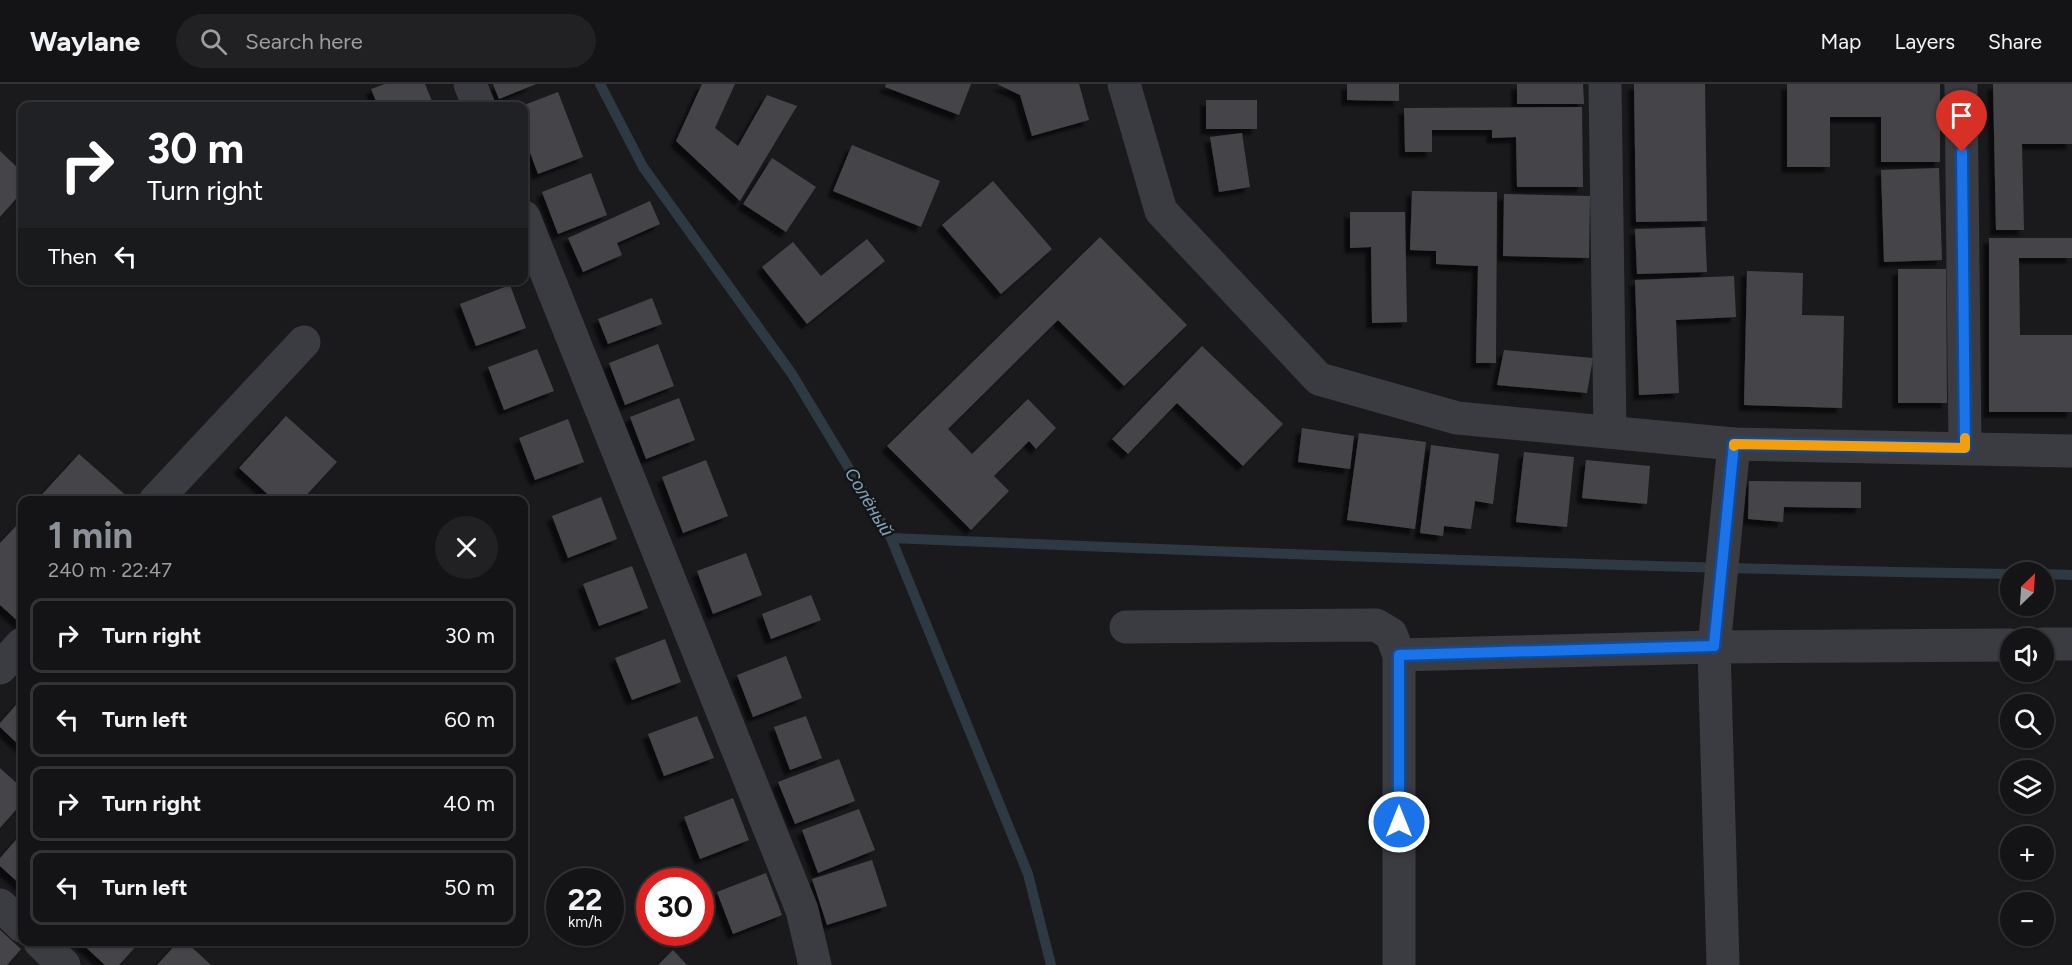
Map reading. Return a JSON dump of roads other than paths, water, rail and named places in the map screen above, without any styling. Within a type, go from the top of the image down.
[{"type":"street","points":[[470,84],[477,102]]},
{"type":"street","points":[[1124,84],[1161,211],[1319,380],[1457,418],[1734,444],[2072,451]]},
{"type":"street","points":[[1605,84],[1610,432]]},
{"type":"street","points":[[1961,84],[1965,448]]},
{"type":"street","points":[[528,227],[802,910],[814,965]]},
{"type":"street","points":[[160,496],[304,342]]},
{"type":"street","points":[[1723,965],[1714,646],[1734,444]]},
{"type":"street","points":[[1126,627],[1376,626],[1391,634],[1399,655],[1399,965]]},
{"type":"street","points":[[2054,644],[2072,644]]},
{"type":"street","points":[[1399,655],[1714,646],[2000,645]]},
{"type":"street","points":[[0,668],[18,648]]},
{"type":"street","points":[[0,905],[18,922]]},
{"type":"street","points":[[44,946],[64,965]]},
{"type":"waterway","name":"Солёный","points":[[600,84],[643,167],[792,374],[891,538],[1028,874],[1051,965]]},
{"type":"waterway","points":[[891,538],[1450,560],[2000,574]]},
{"type":"waterway","points":[[2054,574],[2072,575]]}]
